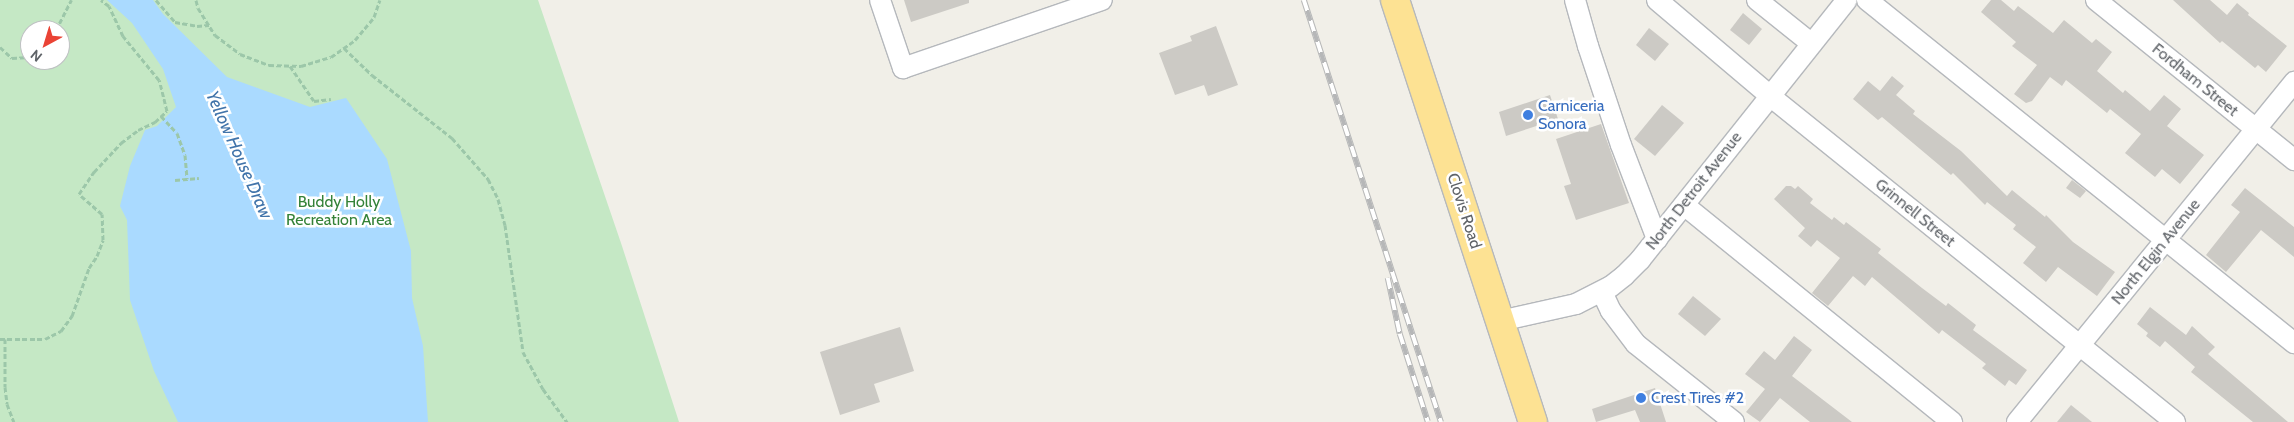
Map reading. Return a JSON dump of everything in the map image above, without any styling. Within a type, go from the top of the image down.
[{"type":"highway","name":"Clovis Road","points":[[1395,0],[1533,422]]},
{"type":"street","points":[[880,0],[903,68],[1102,0]]},
{"type":"street","points":[[1575,0],[1588,46],[1621,145],[1657,239]]},
{"type":"street","name":"Grinnell Street","points":[[1657,0],[1770,96],[2175,422]]},
{"type":"street","points":[[1757,0],[1812,44]]},
{"type":"street","name":"North Detroit Avenue","points":[[1500,321],[1576,304],[1602,292],[1624,276],[1657,239],[1847,0]]},
{"type":"street","points":[[1867,0],[2294,343]]},
{"type":"street","name":"Fordham Street","points":[[2096,0],[2294,160]]},
{"type":"street","name":"North Elgin Avenue","points":[[2017,422],[2294,82]]},
{"type":"street","points":[[1684,205],[1952,422]]},
{"type":"street","points":[[1602,292],[1611,311],[1636,344],[1734,422]]},
{"type":"path","points":[[61,20],[71,0]]},
{"type":"path","points":[[0,339],[45,339],[61,331],[72,316],[89,268],[97,256],[103,240],[102,214],[79,194],[94,172],[121,143],[138,130],[155,122],[167,111],[159,80],[123,36],[109,6],[101,0]]},
{"type":"path","points":[[156,0],[175,22],[197,26],[208,25]]},
{"type":"path","points":[[196,0],[198,8],[215,35],[240,54],[269,65],[290,66],[301,66],[331,57],[355,40],[374,16],[380,0]]},
{"type":"path","points":[[0,47],[12,58],[20,58]]},
{"type":"path","points":[[344,48],[372,75],[452,138],[488,179],[498,199],[505,225],[523,352],[543,389],[568,422]]},
{"type":"path","points":[[290,66],[314,101],[331,98]]},
{"type":"path","points":[[161,116],[177,133],[185,155],[187,179]]},
{"type":"path","points":[[175,180],[199,178]]},
{"type":"path","points":[[5,339],[5,387],[7,404],[14,422]]},
{"type":"green space","name":"Buddy Holly Recreation Area","points":[[0,0],[538,0],[622,246],[679,422],[0,422]]},
{"type":"water","name":"Yellow House Draw","points":[[107,0],[153,0],[163,14],[227,77],[310,107],[346,98],[387,159],[411,251],[412,298],[423,346],[428,422],[178,422],[154,371],[130,300],[127,220],[120,206],[130,166],[145,130],[157,126],[176,107],[163,69],[132,23]]},
{"type":"building","points":[[904,0],[969,0],[969,3],[911,22]]},
{"type":"building","points":[[1991,0],[2001,0],[2014,11],[2018,6],[2053,33],[2064,20],[2092,43],[2096,39],[2112,52],[2097,71],[2123,93],[2125,90],[2150,111],[2164,95],[2181,109],[2167,126],[2204,155],[2180,184],[2162,169],[2155,177],[2125,153],[2141,134],[2110,109],[2107,113],[2066,80],[2062,86],[2050,77],[2032,101],[2026,103],[2014,94],[2037,65],[2012,46],[2016,42],[1981,12]]},
{"type":"building","points":[[2173,0],[2210,0],[2227,15],[2237,3],[2249,13],[2248,15],[2287,46],[2266,72],[2258,65],[2255,68],[2222,41],[2220,43]]},
{"type":"building","points":[[1743,13],[1762,29],[1749,45],[1730,30]]},
{"type":"building","points":[[1216,26],[1238,85],[1208,96],[1204,85],[1175,95],[1159,53],[1192,41],[1190,36]]},
{"type":"building","points":[[1649,28],[1669,44],[1655,61],[1636,45]]},
{"type":"building","points":[[1892,76],[1904,86],[1896,95],[1915,111],[1913,114],[1961,151],[2007,196],[2012,190],[2045,217],[2046,215],[2073,242],[2115,272],[2097,296],[2058,267],[2046,282],[2023,263],[2036,247],[2013,229],[2016,225],[1987,202],[1985,205],[1953,173],[1951,175],[1882,117],[1878,120],[1853,99],[1868,81],[1880,91]]},
{"type":"building","name":"Carniceria Sonora","points":[[1550,95],[1558,119],[1506,136],[1499,112]]},
{"type":"building","points":[[1662,105],[1684,123],[1655,156],[1634,139]]},
{"type":"building","points":[[1601,124],[1629,203],[1576,220],[1564,186],[1571,184],[1556,139]]},
{"type":"building","points":[[2072,180],[2086,191],[2080,198],[2066,188]]},
{"type":"building","points":[[1786,186],[1791,186],[1795,189],[1798,186],[1813,199],[1810,203],[1832,220],[1834,217],[1844,225],[1846,222],[1881,249],[1878,253],[1922,288],[1946,306],[1948,303],[1976,325],[1973,330],[2027,370],[2016,385],[2009,380],[2005,386],[1982,368],[1986,364],[1942,330],[1939,334],[1872,277],[1865,286],[1853,276],[1828,306],[1812,293],[1840,258],[1817,240],[1811,247],[1798,236],[1805,228],[1774,199]]},
{"type":"building","points":[[2245,188],[2294,227],[2294,257],[2261,230],[2226,272],[2206,255],[2240,212],[2231,205]]},
{"type":"building","points":[[1693,296],[1721,319],[1705,336],[1678,314]]},
{"type":"building","points":[[2150,307],[2186,335],[2192,326],[2215,347],[2208,354],[2288,422],[2253,422],[2191,372],[2195,367],[2165,341],[2160,347],[2146,336],[2148,333],[2137,324]]},
{"type":"building","points":[[900,327],[914,371],[874,384],[880,402],[840,415],[820,352]]},
{"type":"building","points":[[1794,336],[1812,350],[1792,376],[1852,422],[1810,422],[1780,398],[1760,422],[1746,412],[1765,389],[1745,374],[1764,351],[1775,360]]},
{"type":"building","name":"Crest Tires #2","points":[[1655,388],[1666,422],[1640,422],[1635,410],[1596,422],[1592,409]]},
{"type":"building","points":[[2071,405],[2092,422],[2057,422]]},
{"type":"railway","points":[[1304,0],[1441,422]]},
{"type":"railway","points":[[1388,278],[1400,334],[1428,422]]},
{"type":"place","name":"Carniceria Sonora","points":[[1528,115]]},
{"type":"place","name":"Crest Tires #2","points":[[1641,398]]}]
